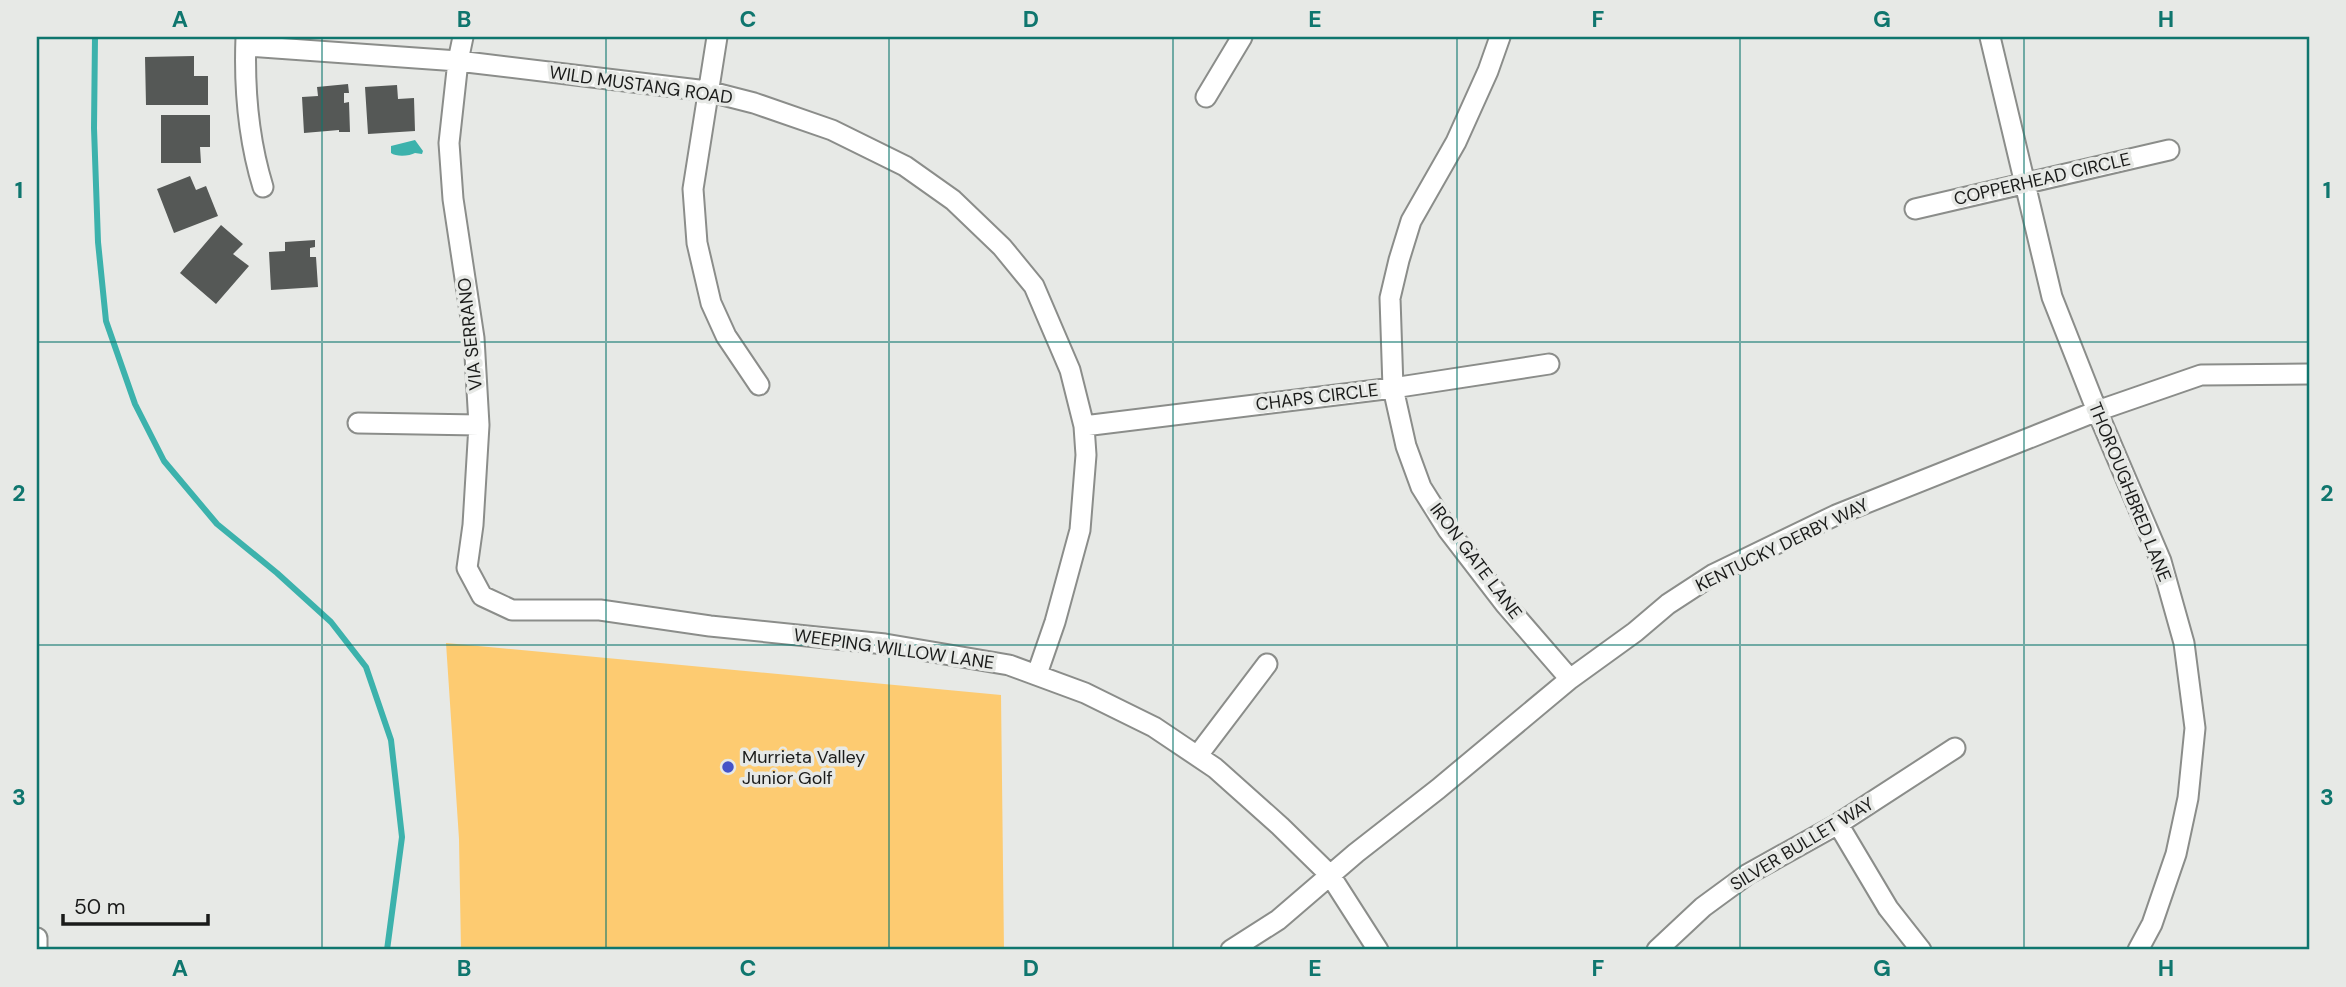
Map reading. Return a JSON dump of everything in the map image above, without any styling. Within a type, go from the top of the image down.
[{"type":"street","name":"VIA SERRANO","points":[[463,37],[449,144],[453,199],[474,338],[479,425],[473,525],[467,568],[482,596],[512,610]]},
{"type":"street","points":[[717,37],[693,189],[697,243],[711,303],[726,336],[759,385]]},
{"type":"street","points":[[1206,97],[1242,37]]},
{"type":"street","name":"IRON GATE LANE","points":[[1500,37],[1456,142],[1411,221],[1399,260],[1390,298],[1393,388],[1406,446],[1421,487],[1448,530],[1505,604],[1570,679]]},
{"type":"street","name":"THOROUGHBRED LANE","points":[[1990,37],[2052,297],[2161,561],[2184,643],[2194,728],[2188,798],[2176,854],[2152,924],[2138,950]]},
{"type":"street","name":"WILD MUSTANG ROAD","points":[[246,41],[458,61],[707,91],[754,103],[832,131],[905,166],[953,200],[1002,247],[1034,286],[1070,370],[1084,426],[1086,454],[1080,530],[1038,674]]},
{"type":"street","points":[[246,41],[248,119],[254,156],[263,187]]},
{"type":"street","name":"COPPERHEAD CIRCLE","points":[[1915,209],[2169,150]]},
{"type":"street","name":"CHAPS CIRCLE","points":[[1084,426],[1393,388],[1549,364]]},
{"type":"street","name":"KENTUCKY DERBY WAY","points":[[1231,950],[1278,920],[1570,679],[1635,632],[1668,604],[1714,574],[1836,515],[2097,411],[2201,375],[2309,374]]},
{"type":"street","points":[[358,423],[479,425]]},
{"type":"street","name":"WEEPING WILLOW LANE","points":[[512,610],[600,610],[710,626],[885,644],[1009,665],[1038,674],[1142,722],[1198,755],[1280,826],[1330,875],[1378,950]]},
{"type":"street","points":[[1198,755],[1267,664]]},
{"type":"street","name":"SILVER BULLET WAY","points":[[1657,950],[1703,907],[1748,874],[1838,824],[1955,748]]},
{"type":"street","points":[[1838,824],[1888,908],[1921,950]]},
{"type":"street","points":[[37,939],[37,950]]},
{"type":"shaded area","name":"Murrieta Valley Junior Golf","points":[[446,643],[1001,695],[1004,950],[461,950],[459,839]]},
{"type":"water","points":[[415,140],[423,151],[422,154],[399,156],[391,153],[391,146]]},
{"type":"building","points":[[194,56],[194,76],[208,76],[208,105],[146,105],[145,57]]},
{"type":"building","points":[[348,84],[349,93],[344,93],[344,103],[349,102],[350,132],[339,130],[304,133],[302,97],[318,96],[317,87]]},
{"type":"building","points":[[397,85],[398,99],[414,98],[415,131],[368,134],[365,87]]},
{"type":"building","points":[[161,115],[210,115],[210,147],[200,147],[201,163],[161,163]]},
{"type":"building","points":[[190,176],[196,190],[206,186],[218,216],[174,233],[157,189]]},
{"type":"building","points":[[221,225],[243,244],[233,254],[249,266],[216,304],[180,273]]},
{"type":"building","points":[[315,240],[315,247],[310,248],[310,257],[316,257],[318,287],[271,290],[269,252],[285,251],[285,242]]},
{"type":"waterway","points":[[95,37],[94,128],[98,242],[106,321],[135,404],[164,461],[217,524],[331,622],[366,667],[391,740],[402,837],[387,950]]},
{"type":"place","name":"Murrieta Valley Junior Golf","points":[[728,767]]}]
